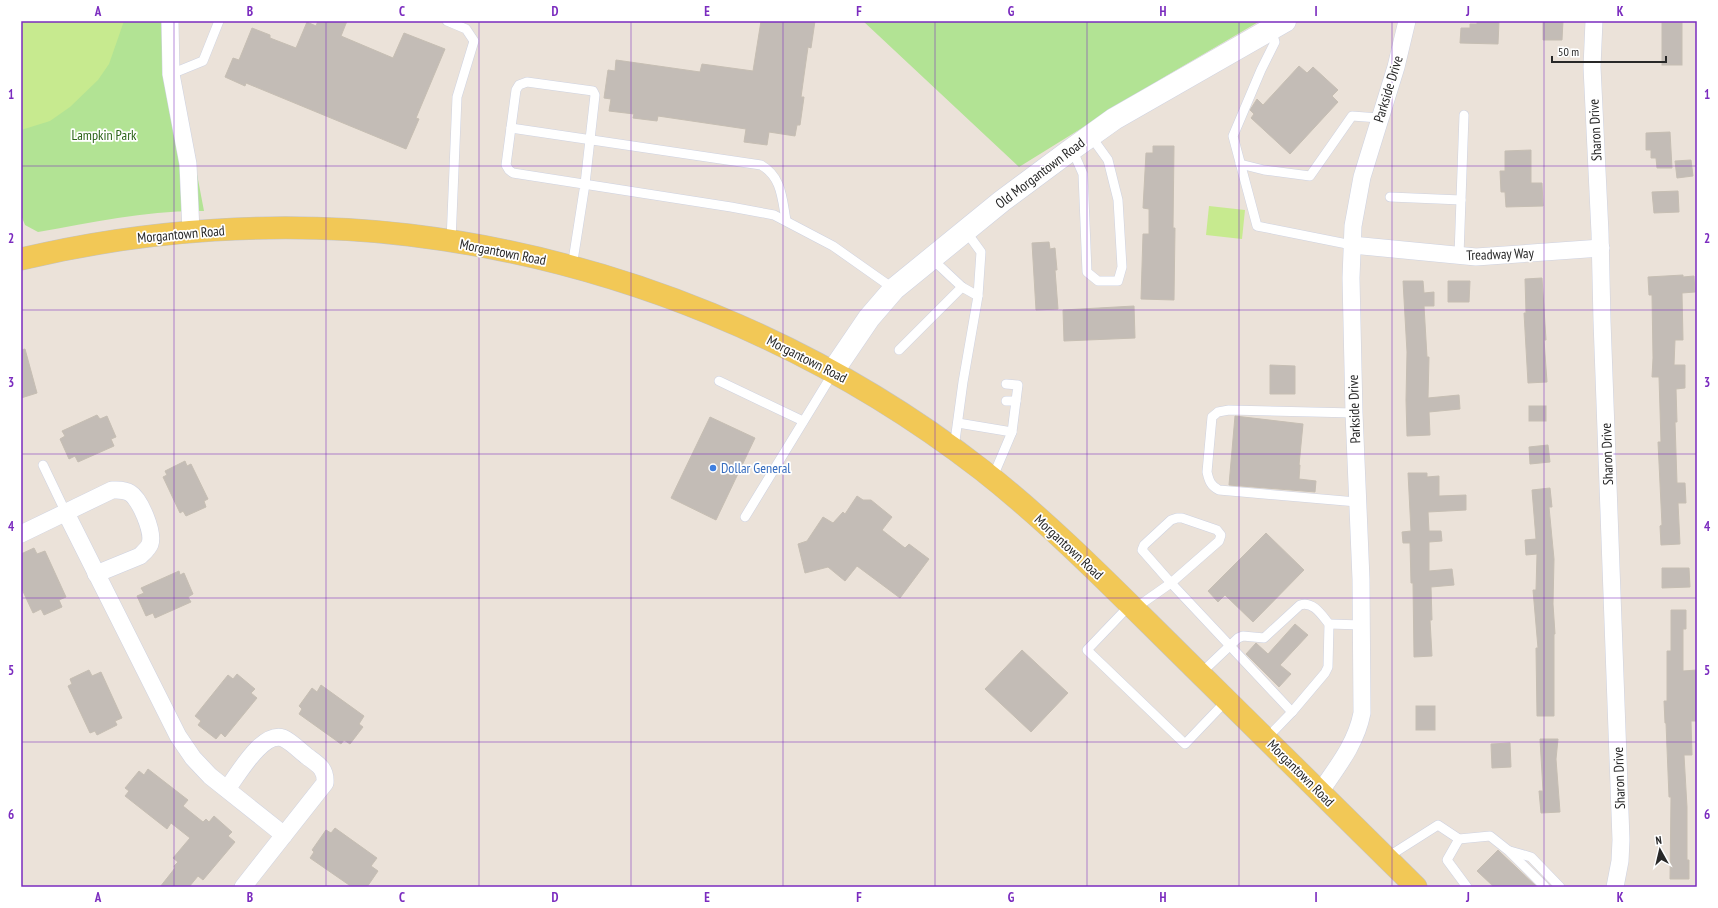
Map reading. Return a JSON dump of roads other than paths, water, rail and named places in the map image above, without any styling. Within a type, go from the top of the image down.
[{"type":"main road","name":"Morgantown Road","points":[[22,257],[124,240],[191,232],[238,229],[322,229],[409,235],[495,248],[572,267],[646,290],[700,310],[762,336],[833,371],[900,412],[992,479],[1044,523],[1132,607],[1416,887]]},
{"type":"street","points":[[170,21],[171,74],[188,164],[191,232]]},
{"type":"street","name":"Parkside Drive","points":[[1320,792],[1352,743],[1360,724],[1362,702],[1362,625],[1354,413],[1352,245],[1357,201],[1368,153],[1396,67],[1407,21]]},
{"type":"street","name":"Sharon Drive","points":[[1594,21],[1592,67],[1601,248],[1602,321],[1621,840],[1620,861],[1615,887]]},
{"type":"street","name":"Old Morgantown Road","points":[[833,371],[869,318],[894,289],[965,230],[1090,135],[1139,104],[1281,23]]},
{"type":"street","name":"Treadway Way","points":[[1352,245],[1476,257],[1601,248]]},
{"type":"street","points":[[21,534],[112,490],[129,492],[137,499],[149,526],[151,535],[150,544],[146,551],[140,556],[96,574]]},
{"type":"street","points":[[66,513],[178,736],[193,758],[210,776],[284,835]]},
{"type":"street","points":[[227,790],[258,747],[266,741],[274,738],[284,738],[322,768],[326,775],[325,783],[243,887]]},
{"type":"lane","points":[[171,74],[203,61],[219,21]]},
{"type":"lane","points":[[447,21],[466,29],[474,41],[457,97],[451,241]]},
{"type":"lane","points":[[1281,23],[1276,42],[1261,70],[1232,136],[1258,226],[1352,245]]},
{"type":"lane","points":[[572,267],[585,184],[595,95],[593,91],[527,82],[519,85],[516,90],[506,165],[513,173],[585,184],[757,211],[786,220],[833,246],[894,289]]},
{"type":"lane","points":[[1459,255],[1464,115]]},
{"type":"lane","points":[[1240,164],[1264,170],[1310,176],[1352,116],[1380,118]]},
{"type":"lane","points":[[511,128],[761,164],[770,170],[775,177],[780,190],[786,220]]},
{"type":"lane","points":[[1072,149],[1083,174],[1087,272],[1098,281],[1118,281],[1122,267],[1118,200],[1108,160],[1090,135]]},
{"type":"lane","points":[[1390,196],[1461,200]]},
{"type":"lane","points":[[954,450],[958,423],[966,400],[978,296],[981,252],[965,230]]},
{"type":"lane","points":[[931,258],[962,287],[978,296]]},
{"type":"lane","points":[[899,350],[962,287]]},
{"type":"lane","points":[[745,517],[833,371]]},
{"type":"lane","points":[[719,381],[803,421]]},
{"type":"lane","points":[[992,479],[1012,432],[1018,385],[1006,384]]},
{"type":"lane","points":[[1006,401],[1016,401]]},
{"type":"lane","points":[[1354,413],[1229,410],[1218,412],[1212,417],[1207,472],[1210,483],[1219,490],[1357,502]]},
{"type":"lane","points":[[958,423],[1012,432]]},
{"type":"lane","points":[[43,465],[66,513]]},
{"type":"lane","points":[[1227,700],[1185,744],[1087,650],[1132,607],[1171,583],[1219,541],[1221,535],[1217,530],[1182,518],[1177,518],[1171,520],[1144,546],[1142,550],[1171,583],[1292,712]]},
{"type":"lane","points":[[1200,674],[1238,638],[1243,636],[1264,638],[1300,605],[1306,603],[1312,605],[1329,624],[1328,667],[1325,673],[1292,712],[1266,739]]},
{"type":"lane","points":[[1329,624],[1362,625]]},
{"type":"lane","points":[[1386,858],[1438,825],[1459,839],[1490,836],[1509,851],[1545,887]]},
{"type":"lane","points":[[1459,839],[1447,860],[1466,887]]},
{"type":"lane","points":[[1509,851],[1531,857],[1560,887]]},
{"type":"place","name":"Dollar General","points":[[713,468]]},
{"type":"park label","name":"Lampkin Park","points":[[104,135]]}]
